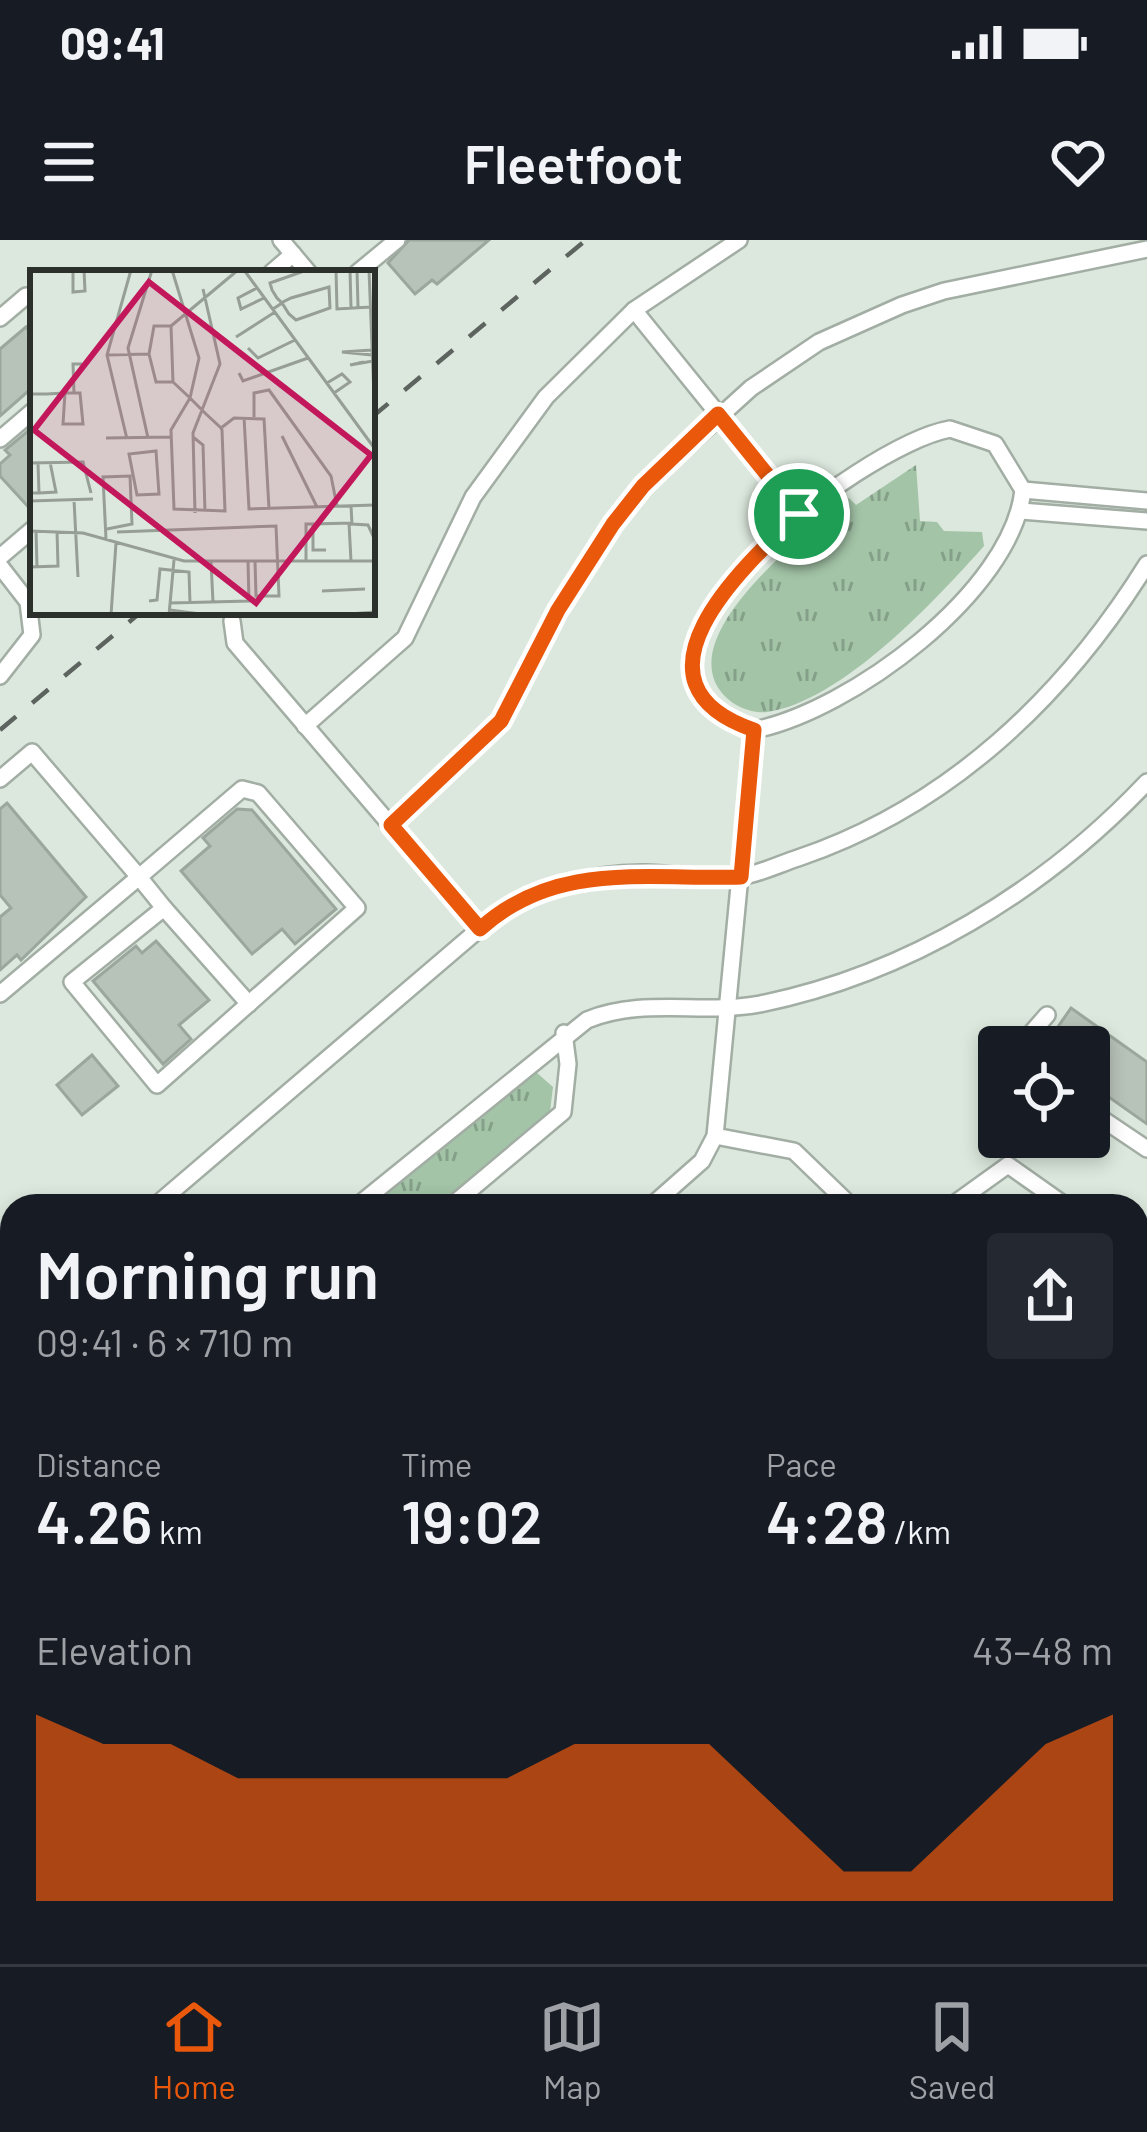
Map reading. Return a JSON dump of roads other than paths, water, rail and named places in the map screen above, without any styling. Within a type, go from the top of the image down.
[{"type":"street","points":[[281,240],[306,270]]},
{"type":"street","points":[[361,270],[397,240]]},
{"type":"street","points":[[305,726],[405,638],[460,520],[500,456],[564,377],[634,310],[739,240]]},
{"type":"street","points":[[391,825],[501,721],[558,610],[613,524],[643,486],[718,414],[820,342],[902,305],[944,291],[1147,249]]},
{"type":"street","points":[[274,270],[293,254]]},
{"type":"street","points":[[0,318],[26,296]]},
{"type":"street","points":[[634,310],[799,514]]},
{"type":"street","points":[[0,439],[30,414]]},
{"type":"street","points":[[950,429],[994,444],[1023,490],[1021,511],[1007,542],[936,626],[808,715],[754,730],[725,719],[708,703],[694,674],[693,648],[701,624],[730,586],[799,514],[903,445],[950,429]]},
{"type":"street","points":[[1023,490],[1147,501]]},
{"type":"street","points":[[1021,511],[1147,521]]},
{"type":"street","points":[[0,557],[30,532]]},
{"type":"street","points":[[169,1194],[480,929],[556,885],[596,876],[741,877],[888,820],[971,765],[1066,675],[1147,564]]},
{"type":"street","points":[[0,566],[28,602],[32,635],[0,676]]},
{"type":"street","points":[[232,621],[235,643],[480,929]]},
{"type":"street","points":[[665,1194],[702,1161],[715,1136],[754,730]]},
{"type":"street","points":[[0,779],[32,752],[249,1004]]},
{"type":"street","points":[[371,1194],[564,1034],[628,1007],[725,1009],[867,972],[975,920],[1099,830],[1147,782]]},
{"type":"street","points":[[0,994],[242,789],[258,794],[356,908],[157,1085],[72,982],[164,908]]},
{"type":"street","points":[[1037,1026],[1047,1015]]},
{"type":"street","points":[[465,1194],[563,1112],[568,1064],[564,1034]]},
{"type":"street","points":[[1110,1125],[1147,1149]]},
{"type":"street","points":[[715,1136],[794,1151],[839,1194]]},
{"type":"street","points":[[968,1194],[1008,1165],[1049,1194]]},
{"type":"railway","points":[[375,415],[586,240]]},
{"type":"railway","points":[[0,730],[137,615]]}]
